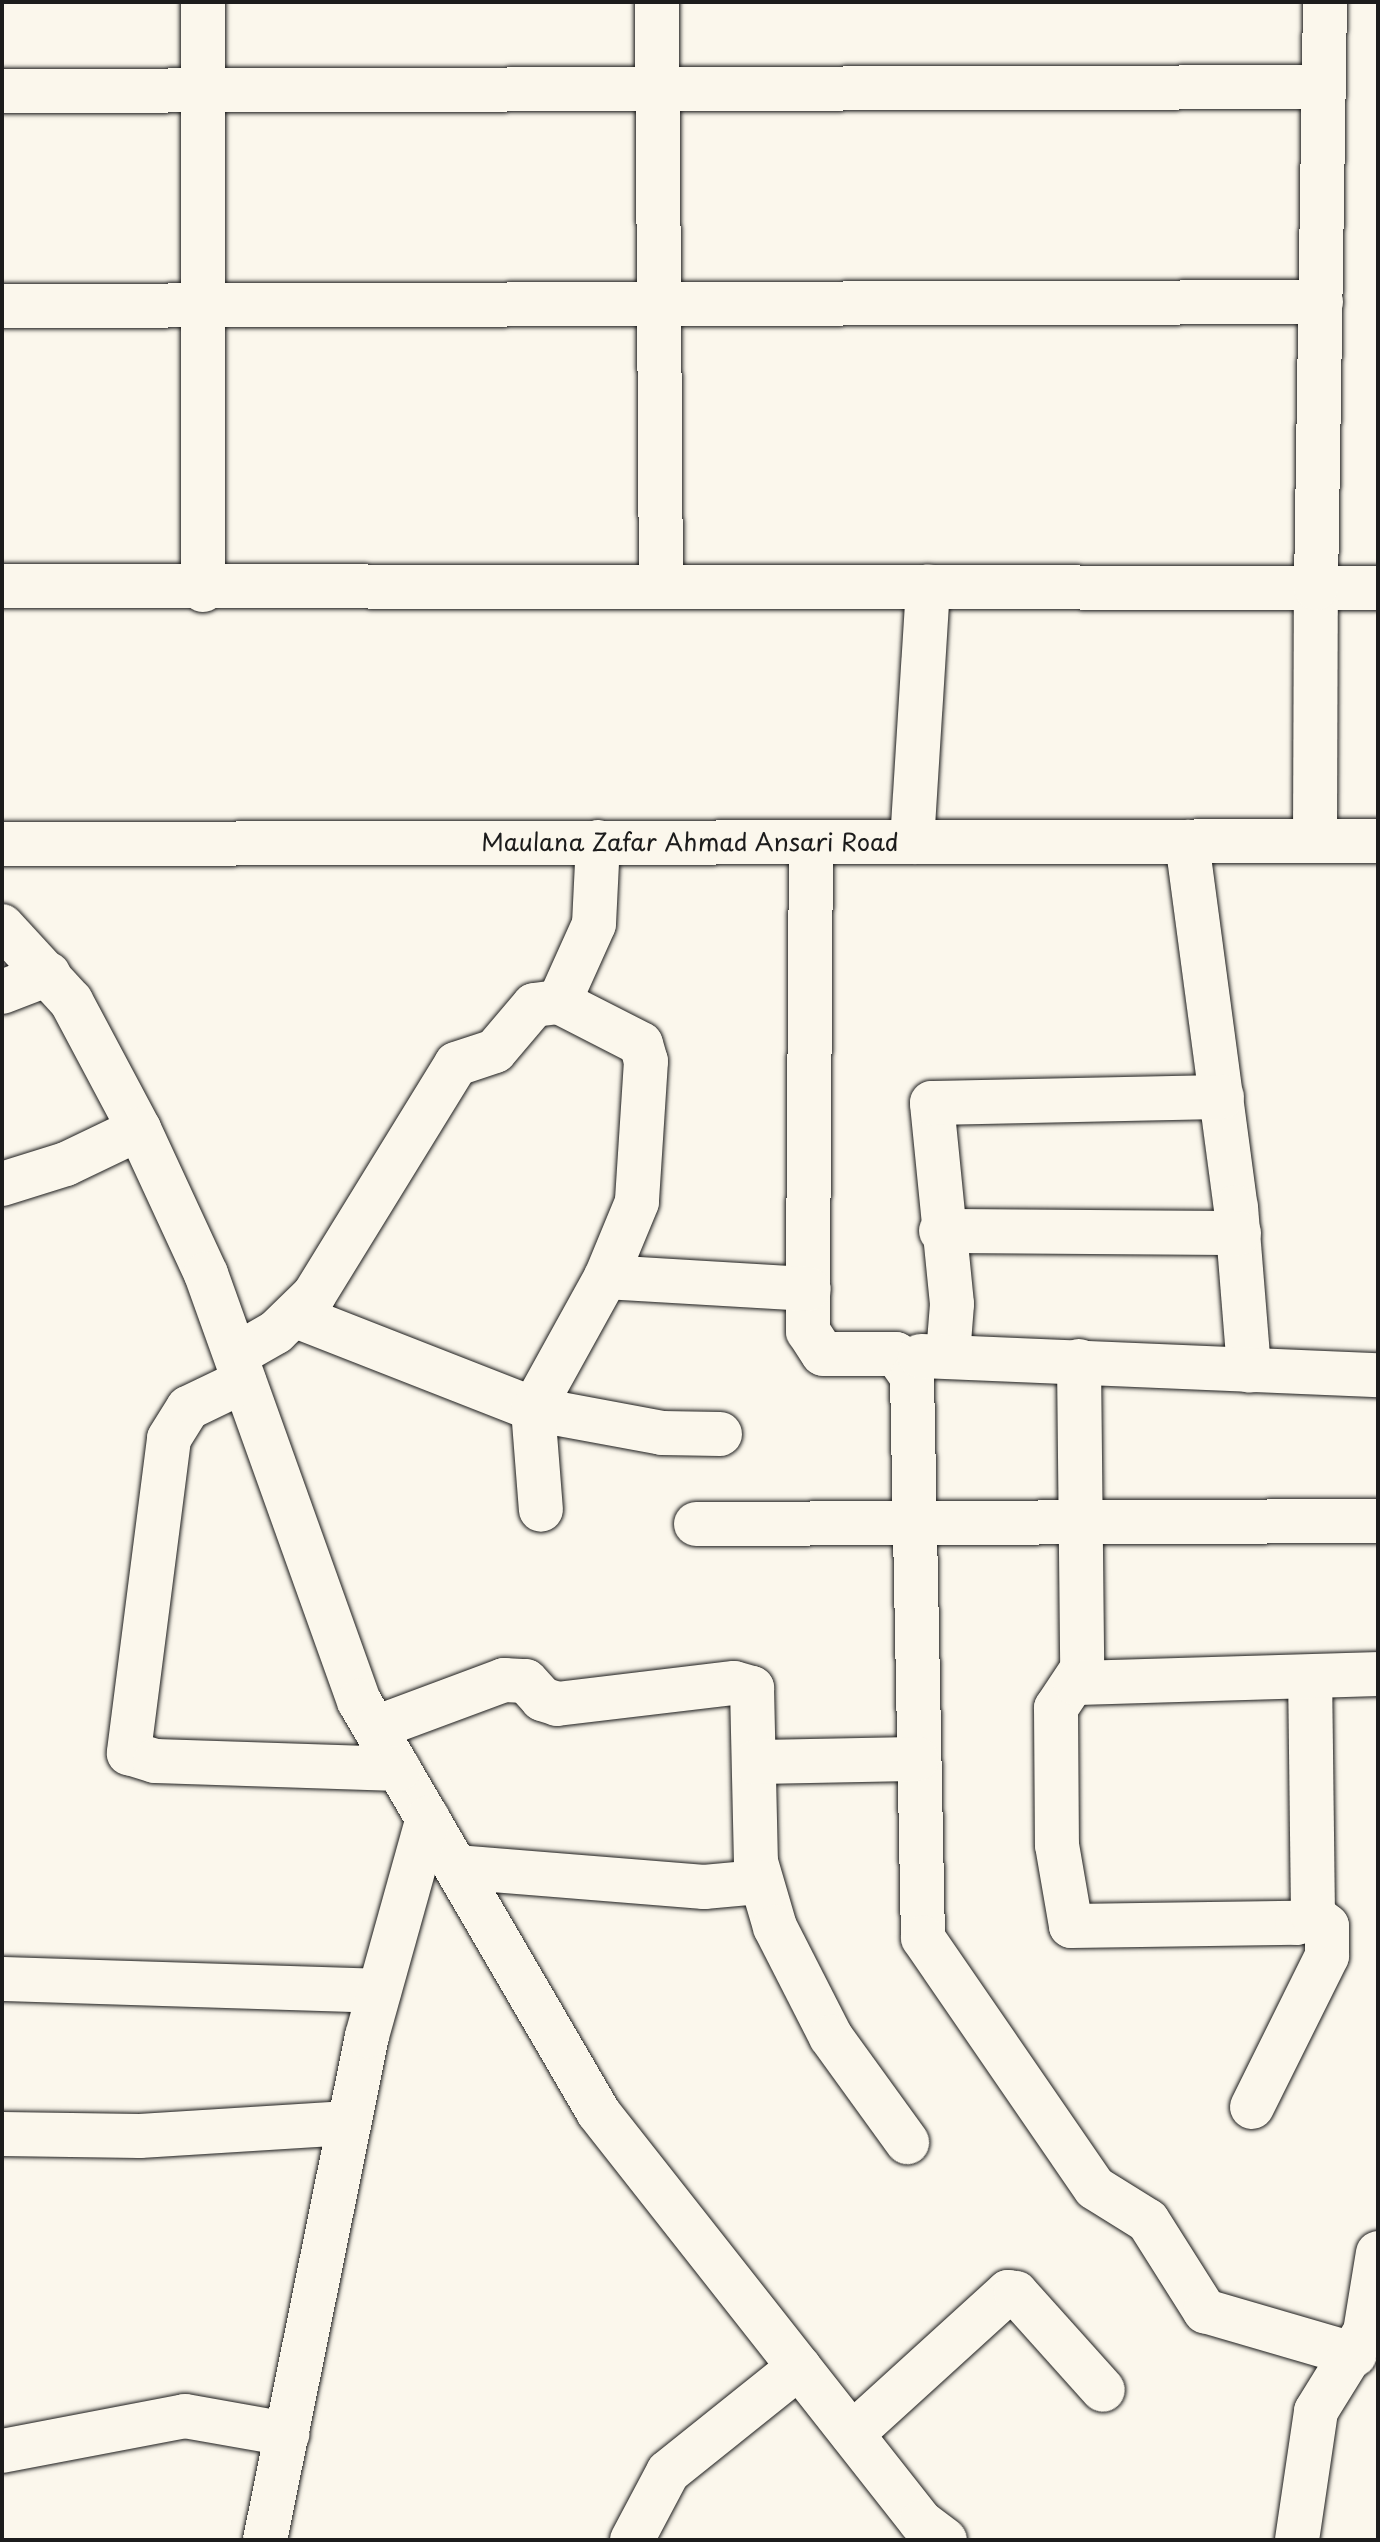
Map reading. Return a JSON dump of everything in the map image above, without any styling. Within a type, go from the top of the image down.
[{"type":"street","points":[[203,2],[203,590]]},
{"type":"street","points":[[657,2],[661,586]]},
{"type":"street","points":[[1315,841],[1325,2]]},
{"type":"street","points":[[2,91],[1324,87]]},
{"type":"street","points":[[2,306],[1321,302]]},
{"type":"street","points":[[2,586],[203,590],[661,586],[1378,588]]},
{"type":"street","points":[[912,842],[928,587]]},
{"type":"street","name":"Maulana Zafar Ahmad Ansari Road","points":[[2,844],[1378,841]]},
{"type":"street","points":[[559,1002],[594,924],[598,842]]},
{"type":"street","points":[[811,842],[808,1331],[815,1349],[902,1358],[948,1355],[1378,1375]]},
{"type":"street","points":[[1187,842],[1239,1233],[1249,1370]]},
{"type":"street","points":[[2,926],[71,1001],[139,1129],[240,1368],[359,1701],[598,2112],[921,2522],[945,2540]]},
{"type":"street","points":[[2,992],[49,974]]},
{"type":"street","points":[[399,1769],[155,1761],[129,1753],[169,1439],[188,1408],[240,1368],[296,1316],[456,1064],[495,1051],[534,1005],[559,1002],[644,1051],[640,1185],[606,1277],[533,1409],[541,1510]]},
{"type":"street","points":[[948,1355],[952,1304],[941,1231],[932,1103],[1222,1097]]},
{"type":"street","points":[[2,1184],[66,1164],[139,1129]]},
{"type":"street","points":[[941,1231],[1239,1233]]},
{"type":"street","points":[[606,1277],[809,1289]]},
{"type":"street","points":[[296,1316],[533,1409],[662,1433],[720,1434]]},
{"type":"street","points":[[902,1358],[912,1377],[917,1759],[923,1938],[1095,2188],[1148,2221],[1205,2311],[1355,2355]]},
{"type":"street","points":[[1079,1361],[1082,1669],[1056,1708],[1057,1845],[1071,1926],[1297,1923],[1313,1915]]},
{"type":"street","points":[[696,1524],[916,1518],[1378,1521]]},
{"type":"street","points":[[1075,1683],[1378,1674]]},
{"type":"street","points":[[1310,1677],[1313,1915]]},
{"type":"street","points":[[375,1728],[504,1680],[526,1681],[542,1699],[557,1704],[734,1683],[755,1695],[759,1882],[775,1927],[831,2037],[907,2142]]},
{"type":"street","points":[[755,1762],[917,1759]]},
{"type":"street","points":[[265,2540],[348,2123],[379,1991],[428,1818]]},
{"type":"street","points":[[456,1867],[704,1887],[759,1882]]},
{"type":"street","points":[[1252,2107],[1327,1956],[1327,1926],[1313,1915]]},
{"type":"street","points":[[2,1979],[379,1991]]},
{"type":"street","points":[[2,2134],[140,2136],[348,2123]]},
{"type":"street","points":[[1297,2540],[1316,2411],[1324,2390],[1355,2355],[1378,2253]]},
{"type":"street","points":[[852,2434],[1008,2292],[1016,2293],[1103,2390]]},
{"type":"street","points":[[632,2540],[677,2463],[799,2367]]},
{"type":"street","points":[[2,2451],[185,2416],[222,2417],[287,2434]]}]
